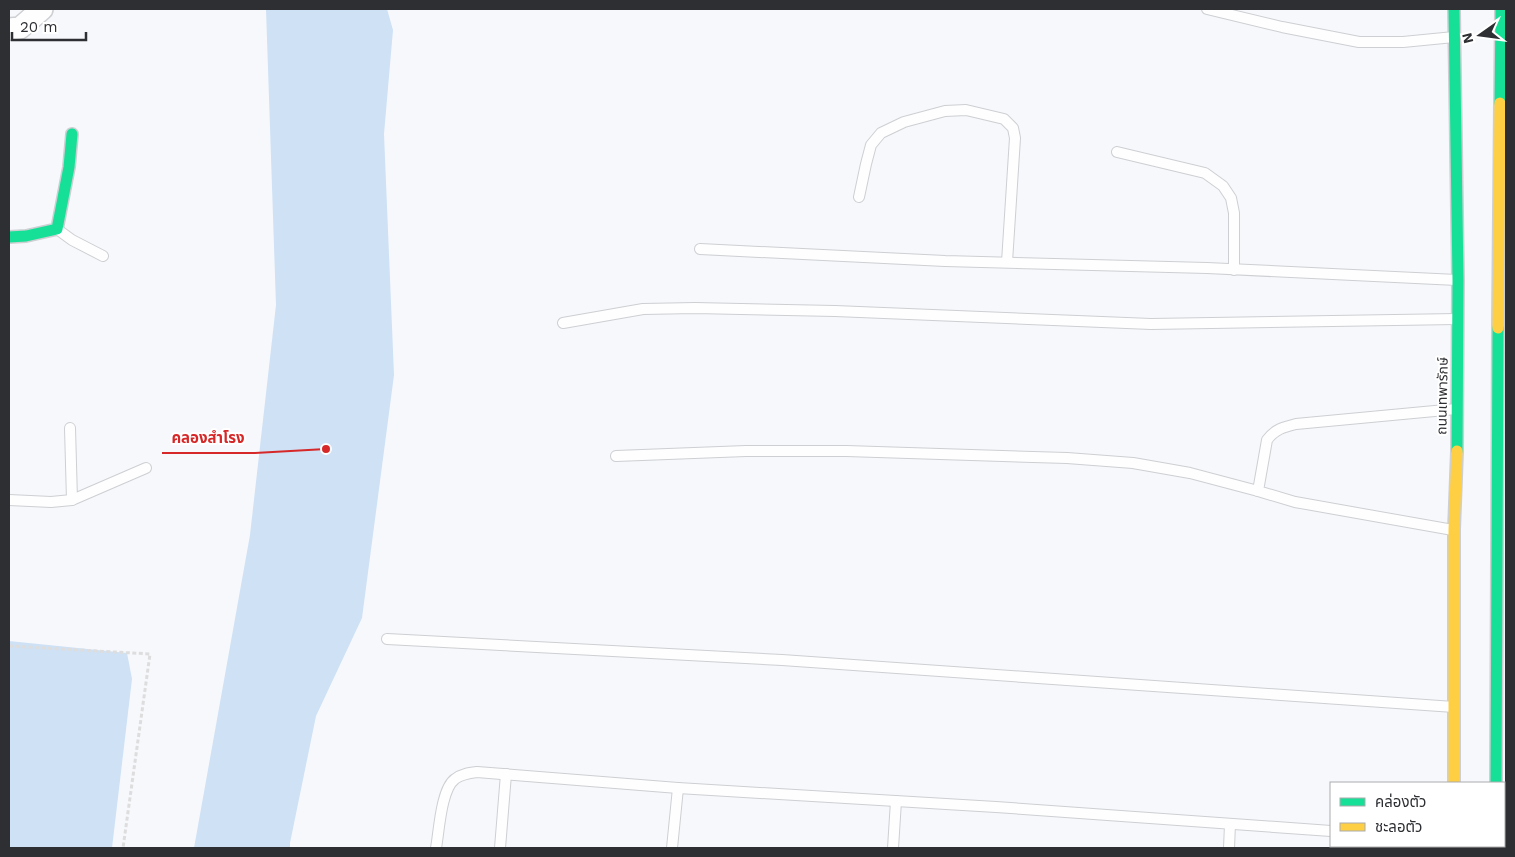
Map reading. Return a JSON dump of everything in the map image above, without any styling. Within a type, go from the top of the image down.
[{"type":"main road","name":"ถนนเทพารักษ์","points":[[1454,9],[1458,280],[1458,409],[1454,530],[1454,782]]},
{"type":"main road","points":[[1496,782],[1501,701],[1503,76],[1501,9]]},
{"type":"main road","points":[[9,236],[26,236],[57,229],[69,167],[72,134]]},
{"type":"street","points":[[9,28],[20,28],[42,9]]},
{"type":"lane","points":[[1207,9],[1282,27],[1359,42],[1403,42],[1455,37]]},
{"type":"lane","points":[[859,197],[871,145],[881,133],[904,122],[946,111],[966,110],[1004,119],[1013,128],[1015,138],[1007,262]]},
{"type":"lane","points":[[1117,152],[1205,173],[1223,186],[1232,198],[1234,213],[1234,270]]},
{"type":"lane","points":[[57,229],[72,240],[103,256]]},
{"type":"lane","points":[[700,249],[876,258],[1234,270],[1458,280]]},
{"type":"lane","points":[[563,323],[643,309],[695,308],[835,311],[1151,324],[1458,319]]},
{"type":"lane","points":[[1258,491],[1267,440],[1272,433],[1280,428],[1296,424],[1458,409]]},
{"type":"lane","points":[[70,428],[72,500]]},
{"type":"lane","points":[[616,456],[755,451],[846,451],[1067,458],[1133,463],[1190,473],[1295,502],[1454,530]]},
{"type":"lane","points":[[9,500],[51,502],[72,500],[146,468]]},
{"type":"lane","points":[[387,639],[782,660],[1454,707]]},
{"type":"lane","points":[[436,848],[446,793],[453,780],[465,774],[477,772],[678,788],[1330,831]]},
{"type":"lane","points":[[500,848],[506,774]]},
{"type":"lane","points":[[672,848],[678,788]]},
{"type":"lane","points":[[893,848],[896,801]]},
{"type":"lane","points":[[1229,848],[1230,824]]},
{"type":"path","points":[[9,646],[150,654],[123,848]]},
{"type":"water","points":[[266,9],[387,9],[393,30],[384,134],[394,375],[362,618],[316,716],[290,848],[194,848],[250,535],[276,305]]},
{"type":"water","points":[[9,641],[127,653],[132,679],[112,848],[9,848]]},
{"type":"traffic: fast","points":[[1454,9],[1458,280],[1457,451]]},
{"type":"traffic: fast","points":[[1500,103],[1501,9]]},
{"type":"traffic: fast","points":[[9,237],[26,236],[57,229],[69,167],[72,134]]},
{"type":"traffic: fast","points":[[1496,782],[1498,328]]},
{"type":"traffic: slow","points":[[1498,328],[1500,103]]},
{"type":"traffic: slow","points":[[1454,782],[1454,530],[1457,451]]},
{"type":"place","name":"คลองสำโรง","points":[[326,449]]}]
